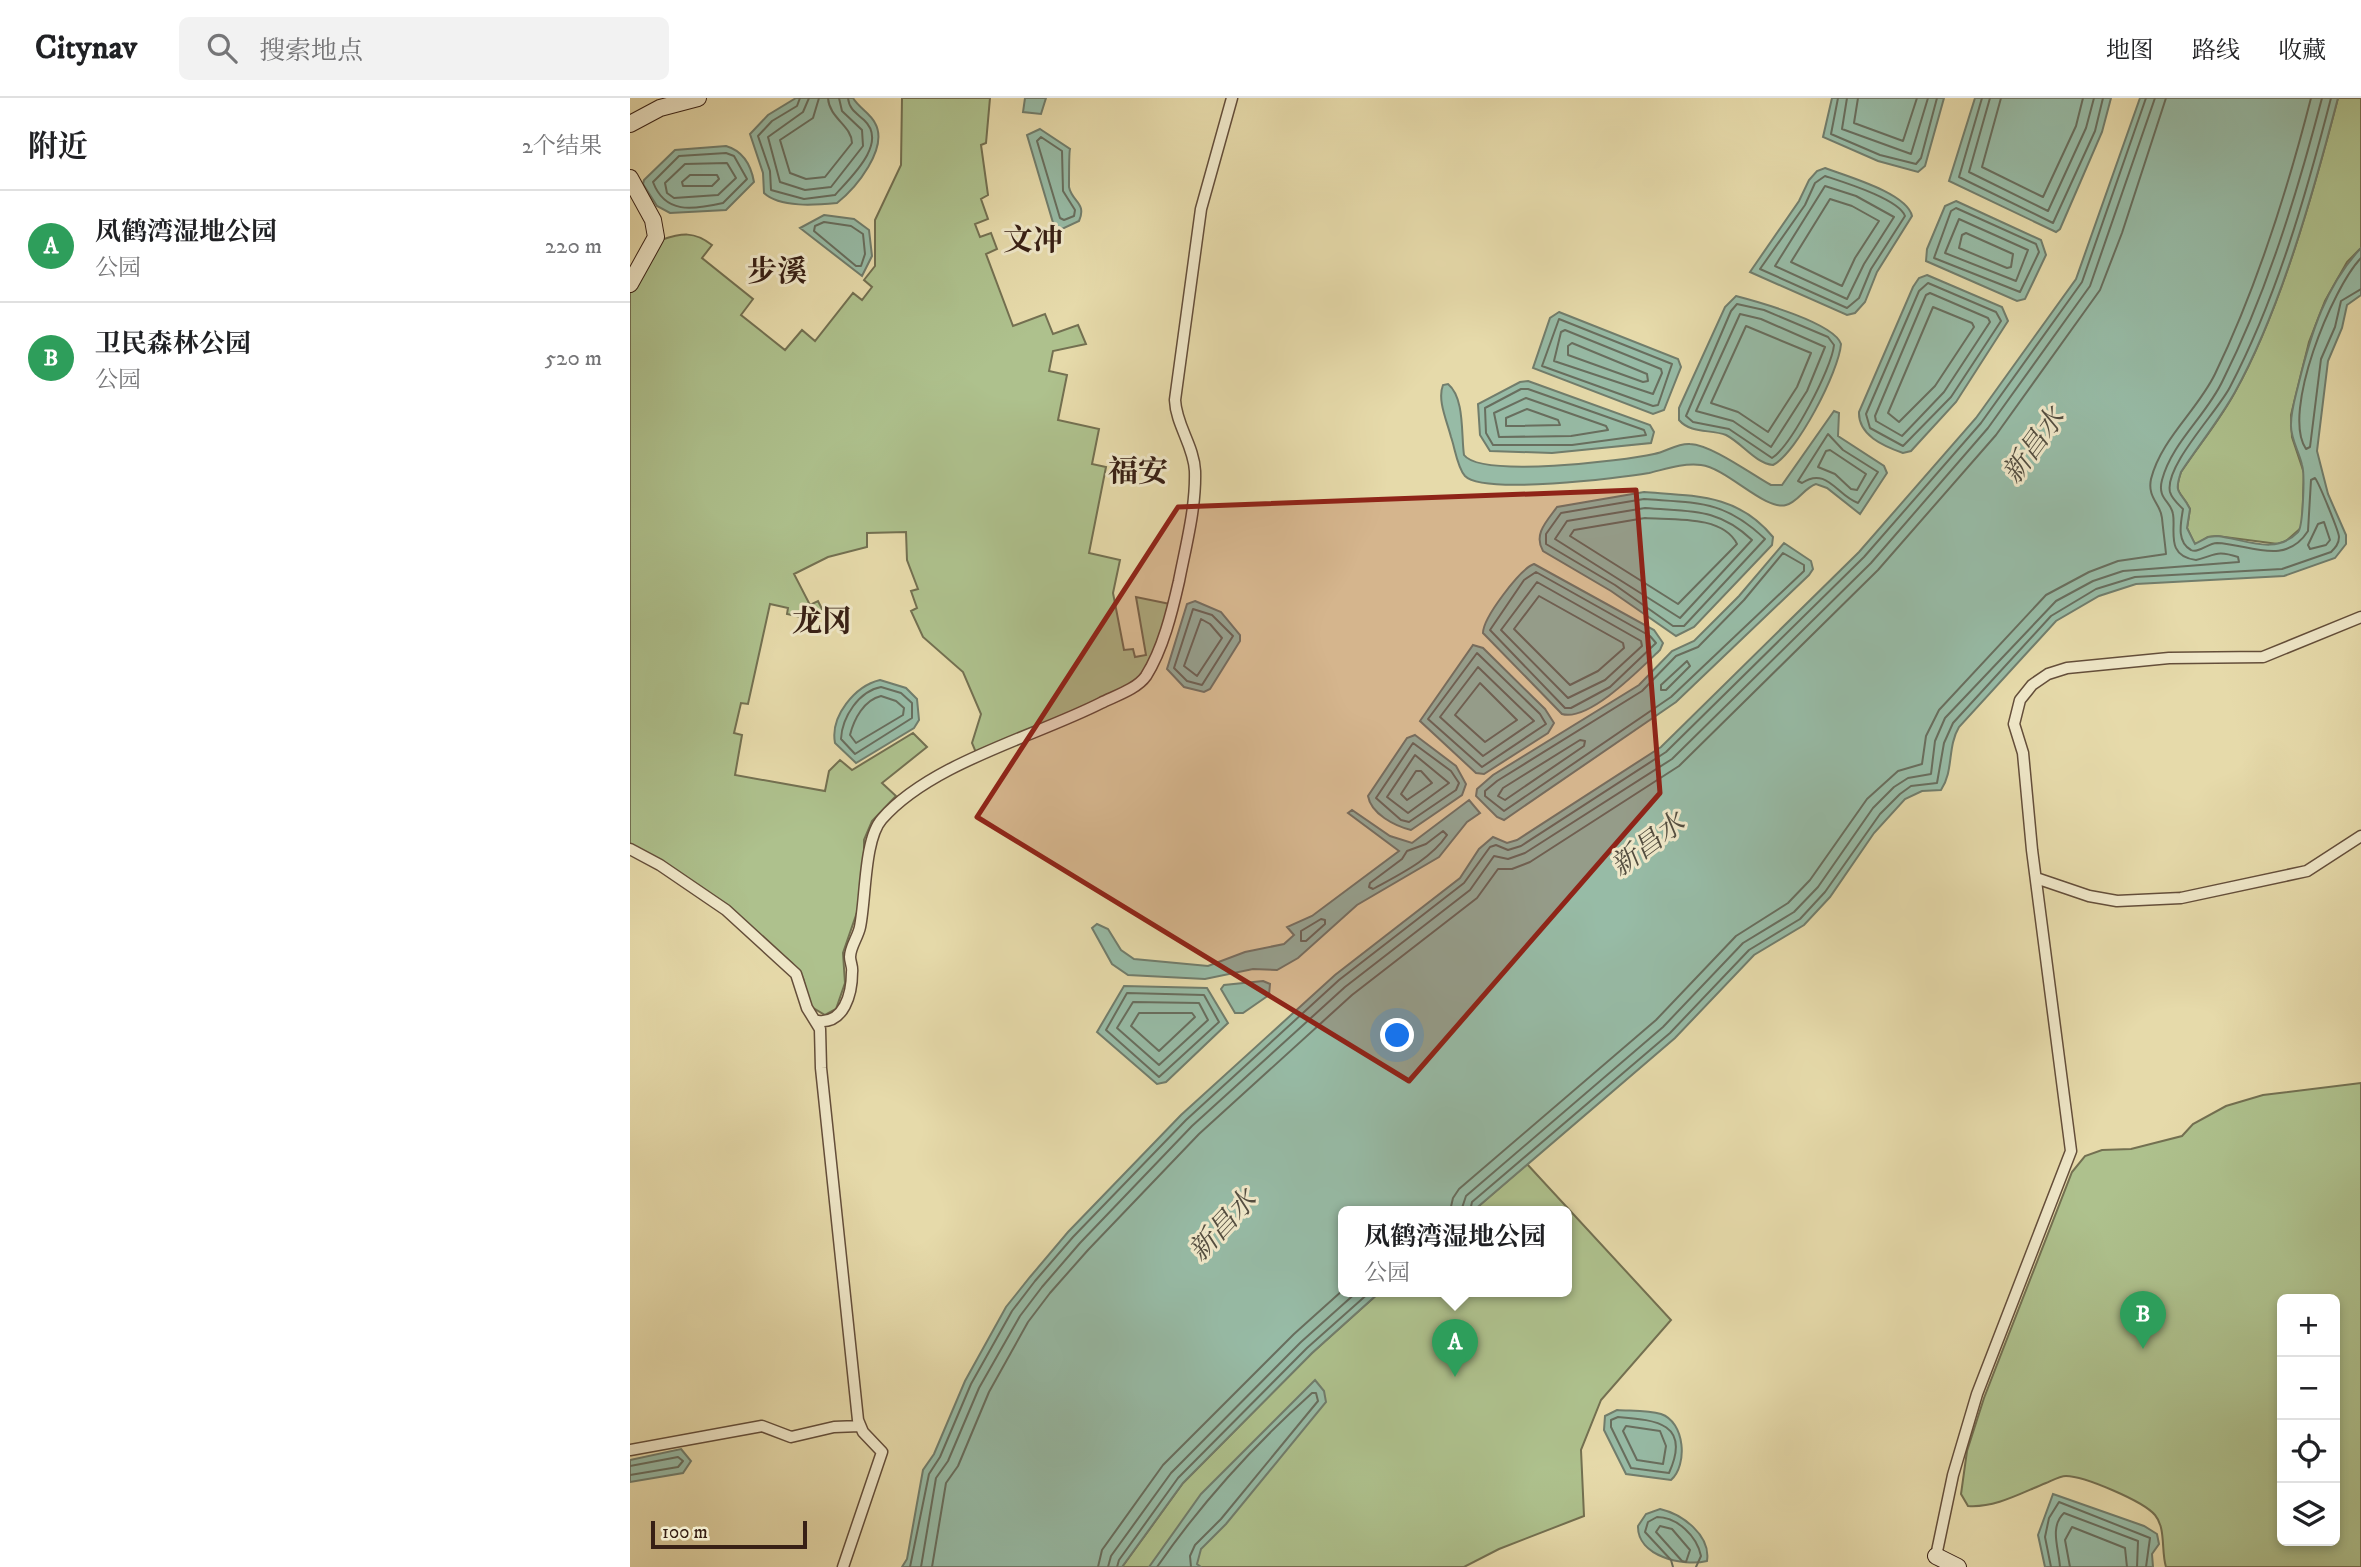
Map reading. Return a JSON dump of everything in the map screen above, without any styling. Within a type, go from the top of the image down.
[{"type":"street","points":[[630,124],[660,108],[698,98]]},
{"type":"street","points":[[818,1021],[830,1021],[843,1012],[852,973],[850,954],[859,931],[867,889],[868,847],[883,818],[911,794],[946,771],[1075,716],[1136,685],[1146,675],[1172,611],[1194,500],[1194,461],[1177,416],[1175,400],[1201,209],[1232,98]]},
{"type":"street","points":[[630,178],[653,220],[656,237],[630,284]]},
{"type":"street","points":[[1958,1567],[1931,1563],[1954,1475],[1978,1394],[2071,1151],[2023,753],[2014,724],[2020,700],[2032,685],[2048,674],[2067,668],[2169,658],[2263,657],[2361,617]]},
{"type":"street","points":[[2036,878],[2089,896],[2118,901],[2181,898],[2307,872],[2361,836]]},
{"type":"street","points":[[630,849],[684,881],[768,946],[796,974],[807,1008],[818,1021],[860,1426],[880,1446],[882,1455],[843,1567]]},
{"type":"street","points":[[630,1450],[762,1426],[791,1437],[834,1427],[860,1426]]},
{"type":"highlighted area","points":[[1636,490],[1660,793],[1409,1081],[977,817],[1178,507]]},
{"type":"shaded area","points":[[902,98],[990,98],[986,143],[981,145],[988,195],[981,199],[988,219],[975,224],[980,237],[991,233],[997,249],[986,254],[1013,326],[1045,314],[1053,334],[1078,325],[1086,344],[1053,351],[1049,371],[1067,375],[1058,420],[1099,429],[1092,464],[1106,467],[1089,553],[1120,560],[1113,593],[1124,650],[1133,649],[1135,657],[1146,655],[1136,597],[1170,604],[1149,663],[1134,680],[1093,704],[977,755],[972,743],[981,714],[963,672],[923,637],[911,611],[917,608],[911,591],[918,589],[907,560],[906,532],[867,533],[867,547],[828,557],[794,574],[810,605],[818,601],[824,613],[814,620],[787,614],[788,608],[770,604],[748,704],[741,703],[734,733],[742,735],[735,775],[825,791],[829,771],[840,760],[852,770],[913,733],[927,747],[882,783],[896,796],[872,821],[864,840],[864,892],[843,953],[845,983],[836,1009],[825,1015],[810,1006],[803,978],[792,963],[712,896],[630,845],[630,293],[661,240],[693,235],[712,245],[702,258],[753,299],[741,315],[785,350],[802,330],[815,341],[853,293],[862,300],[872,287],[864,280],[875,266],[875,220],[901,165]]},
{"type":"shaded area","points":[[2338,98],[2361,98],[2361,248],[2347,262],[2325,301],[2309,342],[2291,415],[2292,437],[2304,473],[2302,527],[2286,541],[2278,544],[2217,536],[2208,537],[2195,545],[2187,528],[2190,509],[2178,489],[2181,472],[2229,402],[2267,324],[2307,210]]},
{"type":"shaded area","points":[[2361,1083],[2361,1567],[2166,1567],[2161,1526],[2155,1515],[2126,1497],[2074,1477],[2058,1478],[1988,1505],[1968,1506],[1961,1494],[1967,1451],[1984,1398],[2072,1172],[2085,1156],[2102,1150],[2131,1149],[2182,1136],[2193,1124],[2226,1106],[2263,1095]]},
{"type":"shaded area","points":[[1527,1164],[1566,1206],[1479,1206]]},
{"type":"shaded area","points":[[1572,1213],[1671,1320],[1601,1400],[1581,1450],[1584,1516],[1499,1549],[1464,1567],[1122,1567],[1183,1483],[1312,1353],[1374,1297],[1572,1297]]},
{"type":"water","points":[[796,98],[853,98],[875,123],[878,144],[874,155],[861,178],[837,203],[789,203],[764,193],[763,173],[750,134],[768,115]]},
{"type":"water","points":[[1025,98],[1046,98],[1041,114],[1023,112]]},
{"type":"water","points":[[1832,98],[1944,98],[1925,166],[1918,172],[1878,161],[1823,137]]},
{"type":"water","points":[[1975,98],[2111,98],[2102,132],[2060,229],[2056,232],[1949,181]]},
{"type":"water","name":"新昌水","points":[[2140,98],[2338,98],[2307,210],[2267,324],[2235,392],[2181,472],[2178,485],[2179,492],[2190,509],[2187,528],[2195,544],[2208,537],[2217,536],[2270,545],[2289,539],[2298,532],[2303,479],[2302,465],[2291,429],[2294,403],[2321,310],[2338,278],[2361,248],[2361,295],[2347,305],[2342,328],[2328,361],[2317,451],[2328,494],[2346,535],[2346,544],[2335,558],[2284,576],[2136,584],[2099,596],[2056,621],[1959,727],[1953,743],[1948,775],[1941,790],[1922,791],[1905,799],[1874,833],[1830,897],[1804,925],[1754,955],[1675,1038],[1479,1206],[1338,1206],[1338,1297],[1374,1297],[1312,1353],[1183,1483],[1122,1567],[902,1567],[907,1559],[923,1470],[934,1454],[965,1381],[1006,1307],[1068,1232],[1181,1115],[1335,975],[1460,878],[1479,849],[1493,837],[1507,843],[1517,840],[1661,747],[1859,552],[1976,418],[2076,279]]},
{"type":"water","points":[[1040,129],[1070,149],[1069,187],[1080,206],[1081,215],[1079,221],[1062,229],[1054,226],[1027,135]]},
{"type":"water","points":[[726,146],[737,151],[745,160],[754,182],[726,210],[670,213],[657,206],[643,184],[644,180],[675,150]]},
{"type":"water","points":[[1825,168],[1888,193],[1908,208],[1912,216],[1877,272],[1865,302],[1855,313],[1847,315],[1750,272],[1799,201],[1809,180],[1817,171]]},
{"type":"water","points":[[1956,201],[2041,240],[2046,255],[2025,299],[2017,301],[1926,261],[1927,249],[1945,206]]},
{"type":"water","points":[[824,215],[854,219],[869,230],[872,256],[862,276],[800,228]]},
{"type":"water","points":[[1927,275],[2002,307],[2008,321],[1956,402],[1911,451],[1903,453],[1880,443],[1867,433],[1859,412],[1913,287],[1919,278]]},
{"type":"water","points":[[1736,296],[1811,321],[1825,328],[1841,344],[1833,373],[1805,429],[1783,457],[1773,465],[1760,461],[1726,435],[1695,429],[1679,420],[1679,408],[1725,307]]},
{"type":"water","points":[[1559,312],[1678,359],[1681,367],[1664,410],[1653,414],[1533,368],[1550,318]]},
{"type":"water","points":[[1528,381],[1650,425],[1654,432],[1651,443],[1552,453],[1490,451],[1480,435],[1478,404],[1520,382]]},
{"type":"water","points":[[1448,384],[1460,407],[1464,455],[1476,462],[1496,466],[1554,466],[1654,454],[1690,444],[1709,449],[1771,485],[1782,485],[1834,411],[1839,413],[1838,436],[1884,466],[1887,473],[1860,514],[1827,488],[1816,484],[1790,503],[1777,505],[1757,496],[1722,473],[1701,465],[1553,484],[1477,482],[1465,476],[1456,457],[1442,404],[1441,391],[1443,385]]},
{"type":"water","points":[[1644,492],[1698,497],[1730,505],[1760,523],[1773,537],[1772,545],[1694,627],[1676,636],[1611,591],[1543,551],[1540,545],[1542,528],[1557,507]]},
{"type":"water","points":[[1784,543],[1811,561],[1813,569],[1809,575],[1676,702],[1504,820],[1497,817],[1476,796],[1477,789],[1493,775],[1639,685],[1672,651],[1694,641],[1739,596]]},
{"type":"water","points":[[1534,564],[1654,630],[1663,643],[1660,650],[1614,692],[1586,710],[1573,714],[1562,714],[1483,633],[1489,617],[1503,595],[1520,575]]},
{"type":"water","points":[[1195,601],[1221,612],[1240,635],[1240,641],[1210,689],[1204,692],[1184,687],[1167,669],[1187,604]]},
{"type":"water","points":[[1473,645],[1483,648],[1545,709],[1554,723],[1548,733],[1484,774],[1476,773],[1420,721]]},
{"type":"water","points":[[880,680],[906,688],[917,699],[919,720],[914,728],[856,763],[835,743],[836,723],[853,695]]},
{"type":"water","points":[[1415,735],[1456,766],[1466,784],[1462,795],[1411,830],[1398,826],[1379,814],[1368,796],[1407,738]]},
{"type":"water","points":[[1469,800],[1480,813],[1467,822],[1439,857],[1357,905],[1298,958],[1277,970],[1253,969],[1205,979],[1128,975],[1112,964],[1092,928],[1097,924],[1108,929],[1121,950],[1134,959],[1208,966],[1245,952],[1284,944],[1294,935],[1287,927],[1312,916],[1399,851],[1348,813],[1352,810],[1390,836],[1412,843]]},
{"type":"water","points":[[1263,981],[1270,984],[1269,995],[1243,1013],[1235,1013],[1221,989],[1224,985]]},
{"type":"water","points":[[1124,986],[1207,988],[1228,1023],[1166,1082],[1157,1084],[1097,1032]]},
{"type":"water","points":[[1315,1380],[1324,1391],[1326,1402],[1226,1524],[1201,1549],[1197,1564],[1201,1567],[1149,1567],[1201,1494]]},
{"type":"water","points":[[1617,1410],[1661,1414],[1675,1426],[1682,1455],[1671,1480],[1626,1474],[1604,1430],[1605,1416]]},
{"type":"water","points":[[681,1449],[691,1461],[683,1473],[630,1482],[630,1460]]},
{"type":"water","points":[[2053,1494],[2144,1526],[2157,1534],[2159,1544],[2152,1554],[2153,1567],[2045,1567],[2038,1535]]},
{"type":"water","points":[[1660,1509],[1686,1521],[1700,1534],[1707,1552],[1707,1561],[1674,1560],[1653,1552],[1645,1545],[1638,1526],[1646,1514]]},
{"type":"place","name":"卫民森林公园","points":[[2143,1349]]},
{"type":"place","name":"凤鹤湾湿地公园","points":[[1455,1377]]},
{"type":"district","name":"文冲","points":[[1033,241]]},
{"type":"district","name":"步溪","points":[[777,272]]},
{"type":"district","name":"福安","points":[[1138,472]]},
{"type":"district","name":"龙冈","points":[[822,622]]}]
